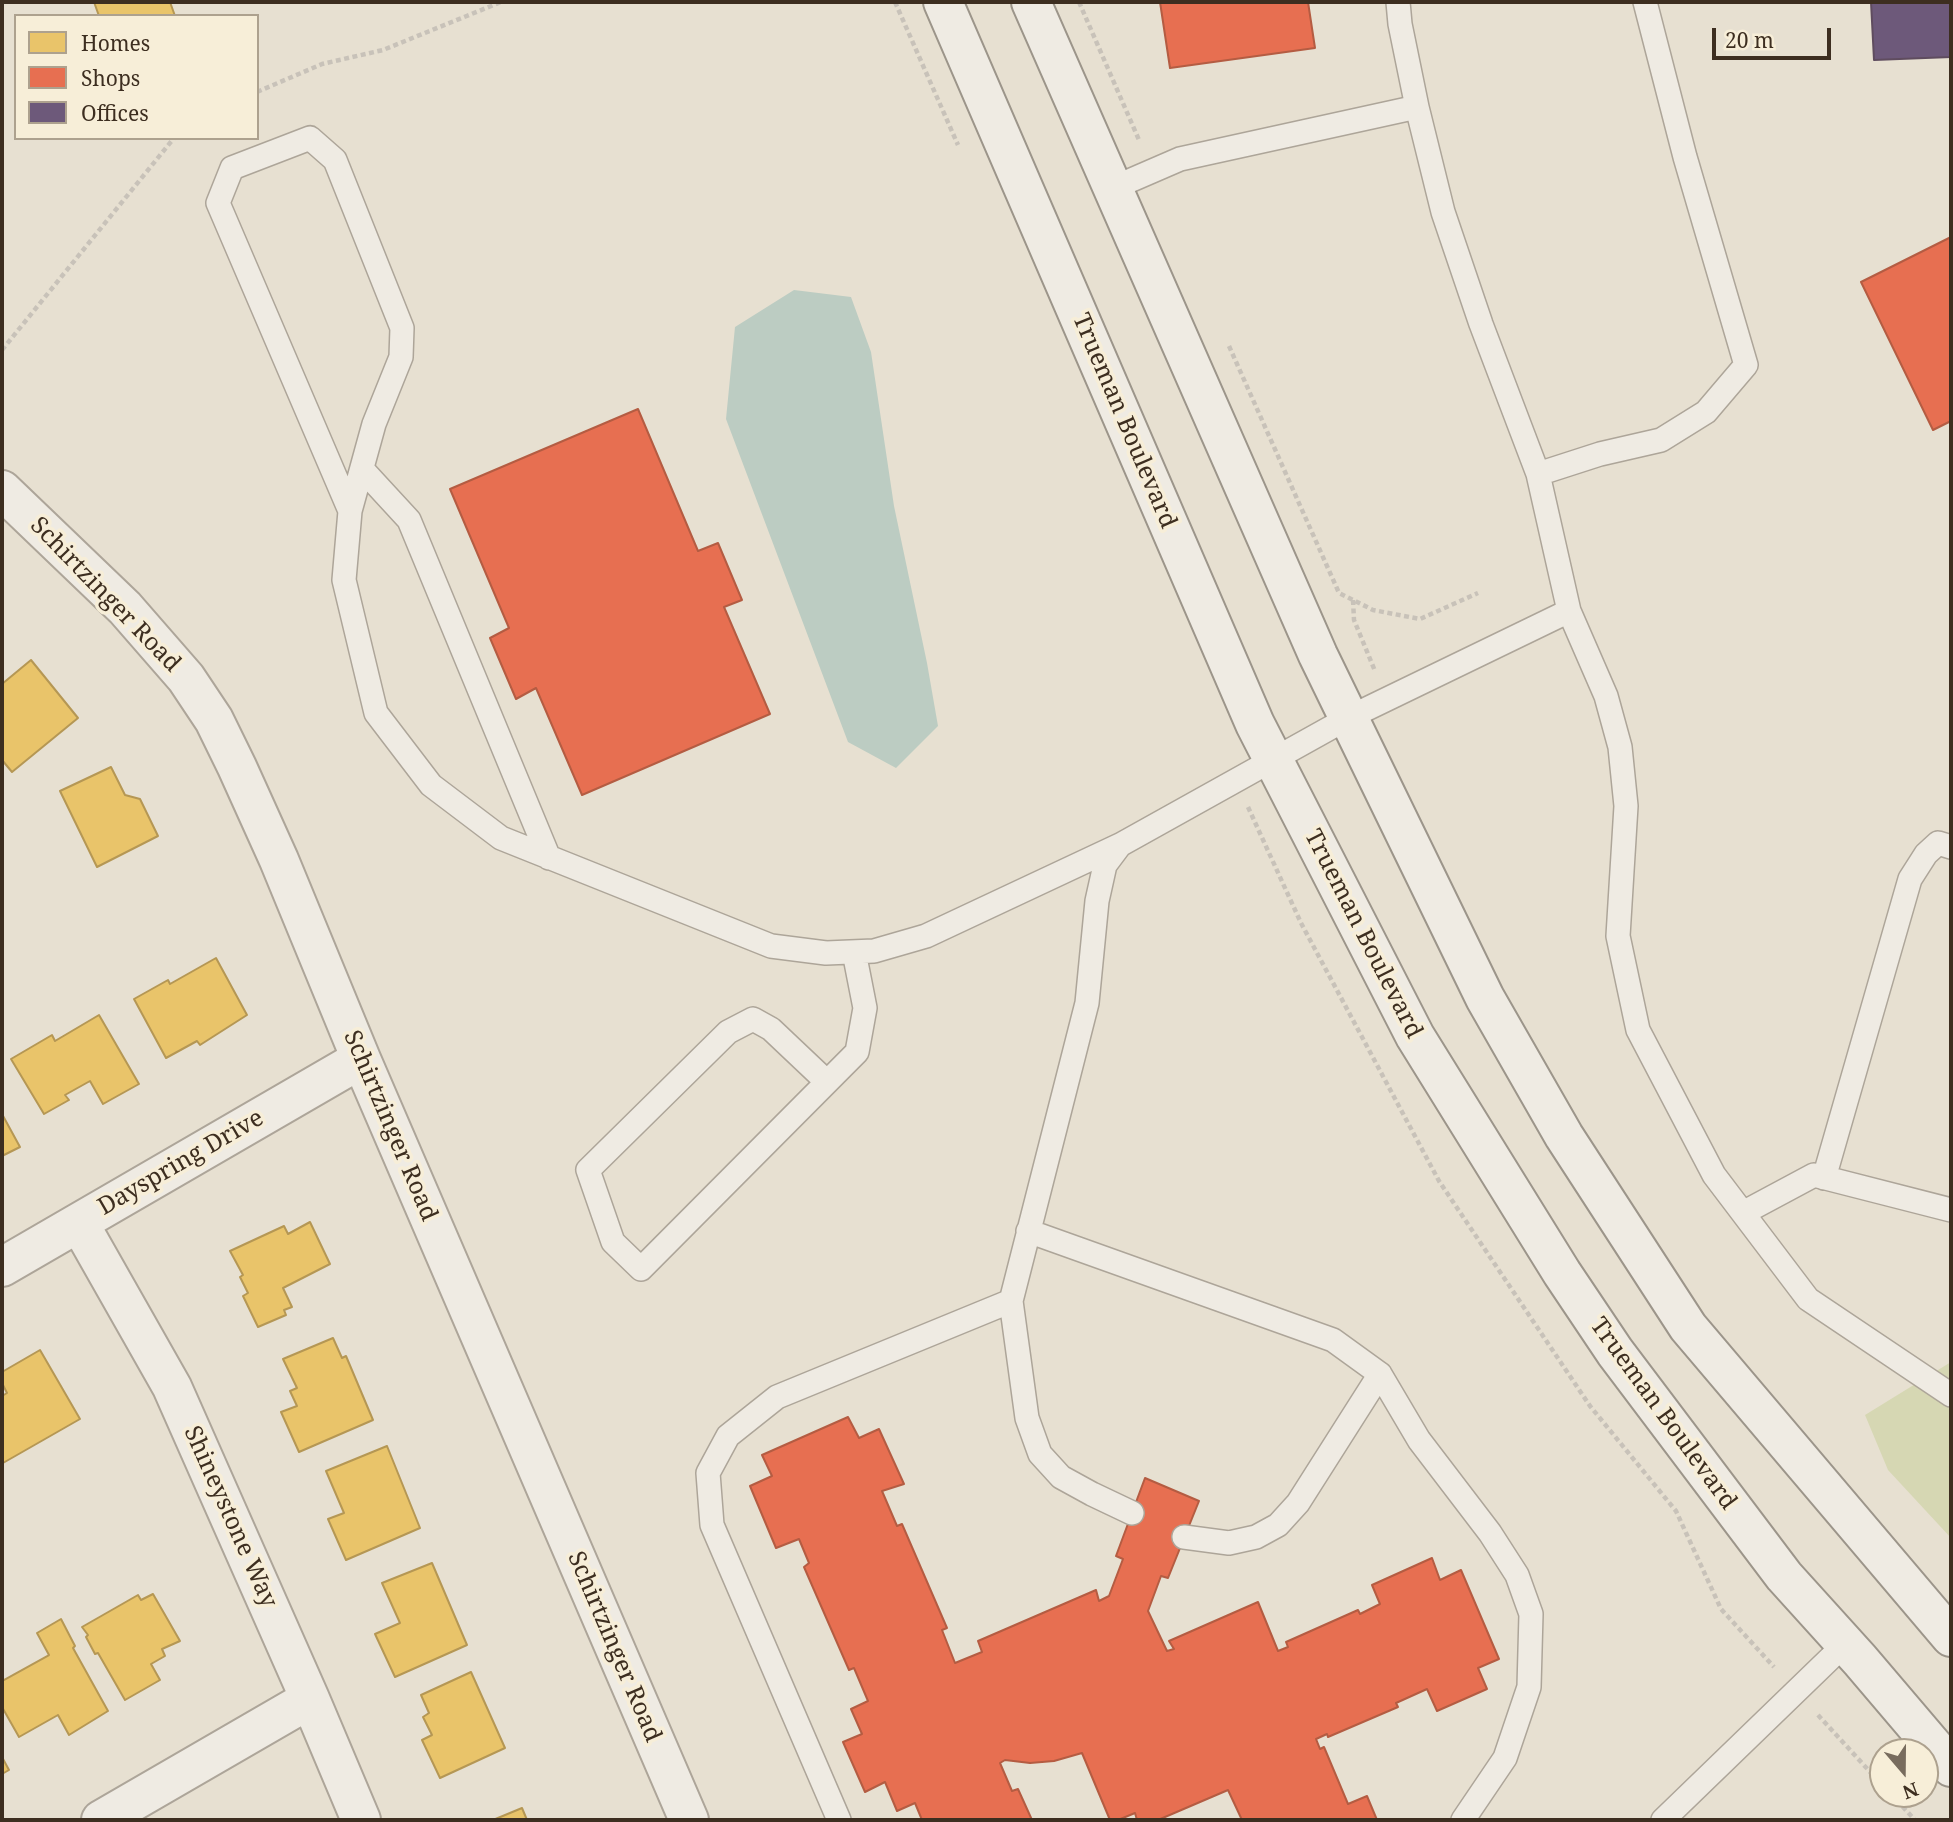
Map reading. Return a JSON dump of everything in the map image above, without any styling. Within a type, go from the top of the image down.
[{"type":"main road","name":"Trueman Boulevard","points":[[943,2],[1255,724],[1415,1036],[1562,1273],[1615,1352],[1784,1576],[1951,1767]]},
{"type":"main road","points":[[1031,2],[1318,654],[1485,998],[1564,1136],[1688,1327],[1951,1637]]},
{"type":"main road","name":"Schirtzinger Road","points":[[2,490],[125,608],[186,678],[214,720],[279,860],[360,1059],[689,1820]]},
{"type":"main road","name":"Dayspring Drive","points":[[2,1267],[360,1059]]},
{"type":"main road","name":"Shineystone Way","points":[[79,1223],[172,1387],[361,1820]]},
{"type":"main road","points":[[101,1820],[310,1699]]},
{"type":"lane","points":[[1398,2],[1417,107],[1443,212],[1481,324],[1538,474],[1569,611],[1606,696],[1620,747],[1626,806],[1618,936],[1638,1030],[1714,1175],[1808,1298],[1951,1395]]},
{"type":"lane","points":[[1538,474],[1600,454],[1661,440],[1706,412],[1746,365],[1685,157],[1645,2]]},
{"type":"lane","points":[[1113,188],[1180,159],[1417,107]]},
{"type":"lane","points":[[350,511],[218,203],[232,168],[310,138],[335,160],[402,328],[401,357],[374,424],[350,511],[344,580],[376,713],[431,785],[501,838],[771,946],[826,953],[874,951],[926,936],[1120,845],[1349,718],[1569,611]]},
{"type":"lane","points":[[362,470],[409,520],[549,858]]},
{"type":"lane","points":[[1824,1178],[1910,879],[1926,854],[1938,843],[1951,847]]},
{"type":"lane","points":[[1120,845],[1105,865],[1097,901],[1087,1003],[1011,1301],[1027,1418],[1040,1454],[1061,1477],[1132,1513]]},
{"type":"lane","points":[[827,1082],[771,1029],[753,1019],[728,1032],[588,1170],[613,1241],[641,1269],[857,1052],[865,1008],[854,952]]},
{"type":"lane","points":[[1743,1213],[1814,1175],[1951,1210]]},
{"type":"lane","points":[[1028,1231],[1333,1340],[1380,1374],[1419,1440],[1490,1533],[1517,1575],[1531,1614],[1529,1687],[1505,1758],[1462,1820]]},
{"type":"lane","points":[[839,1820],[712,1525],[708,1473],[727,1436],[777,1396],[1011,1301]]},
{"type":"lane","points":[[1184,1537],[1229,1542],[1256,1537],[1278,1525],[1298,1503],[1380,1374]]},
{"type":"lane","points":[[1663,1820],[1845,1644]]},
{"type":"path","points":[[259,91],[322,64],[383,50],[501,2]]},
{"type":"path","points":[[1079,2],[1152,171]]},
{"type":"path","points":[[2,349],[172,140]]},
{"type":"path","points":[[1227,342],[1339,593],[1373,610],[1420,619],[1479,593]]},
{"type":"green space","points":[[1951,1362],[1951,1538],[1888,1470],[1865,1415]]},
{"type":"shaded area","points":[[794,290],[851,297],[871,352],[894,506],[938,726],[896,768],[848,742],[726,419],[735,327]]},
{"type":"building: Homes","points":[[94,2],[170,2],[174,14],[98,14]]},
{"type":"building: Homes","points":[[31,660],[78,718],[12,772],[2,760],[2,684]]},
{"type":"building: Homes","points":[[111,767],[125,795],[140,799],[158,836],[97,867],[60,791]]},
{"type":"building: Homes","points":[[216,958],[247,1015],[200,1045],[197,1041],[166,1058],[134,999],[168,980],[170,984]]},
{"type":"building: Homes","points":[[99,1015],[139,1084],[103,1104],[90,1081],[65,1095],[69,1100],[44,1114],[11,1059],[52,1035],[55,1041]]},
{"type":"building: Homes","points":[[2,1114],[20,1147],[2,1156]]},
{"type":"building: Homes","points":[[310,1222],[330,1264],[283,1288],[292,1307],[284,1310],[286,1315],[258,1327],[243,1296],[248,1293],[240,1277],[243,1275],[230,1251],[284,1226],[288,1234]]},
{"type":"building: Homes","points":[[333,1338],[342,1358],[346,1356],[373,1420],[299,1452],[281,1412],[297,1406],[290,1391],[297,1388],[283,1359]]},
{"type":"building: Homes","points":[[40,1350],[80,1419],[3,1463],[2,1396],[7,1393],[2,1383],[2,1372]]},
{"type":"building: Homes","points":[[387,1446],[420,1528],[346,1560],[328,1519],[344,1513],[326,1471]]},
{"type":"building: Homes","points":[[432,1563],[467,1645],[395,1677],[375,1634],[400,1623],[382,1583]]},
{"type":"building: Homes","points":[[153,1594],[180,1641],[162,1649],[165,1656],[151,1664],[160,1680],[125,1700],[98,1653],[95,1654],[82,1627],[138,1595],[141,1600]]},
{"type":"building: Homes","points":[[61,1619],[75,1646],[73,1648],[108,1711],[69,1735],[58,1715],[19,1737],[2,1707],[2,1681],[49,1655],[37,1633]]},
{"type":"building: Homes","points":[[471,1672],[505,1748],[440,1778],[422,1740],[432,1735],[423,1717],[429,1713],[421,1695]]},
{"type":"building: Homes","points":[[2,1757],[9,1770],[2,1774]]},
{"type":"building: Homes","points":[[522,1808],[527,1820],[493,1820]]},
{"type":"building: Shops","points":[[1160,2],[1308,2],[1315,48],[1170,68]]},
{"type":"building: Shops","points":[[1951,237],[1951,421],[1933,430],[1861,282]]},
{"type":"building: Shops","points":[[638,409],[698,551],[718,543],[742,600],[724,607],[770,714],[582,795],[536,688],[516,699],[490,638],[509,628],[450,489]]},
{"type":"building: Shops","points":[[848,1417],[859,1438],[879,1429],[904,1484],[882,1491],[897,1526],[902,1524],[947,1628],[942,1630],[955,1663],[982,1652],[978,1641],[1096,1590],[1099,1601],[1109,1596],[1123,1559],[1116,1556],[1145,1478],[1199,1501],[1168,1578],[1161,1576],[1148,1611],[1167,1651],[1174,1649],[1169,1641],[1258,1602],[1278,1651],[1288,1647],[1286,1642],[1358,1610],[1360,1614],[1380,1604],[1372,1585],[1432,1558],[1440,1580],[1461,1570],[1499,1659],[1478,1668],[1487,1689],[1437,1711],[1427,1689],[1396,1703],[1398,1707],[1328,1737],[1327,1734],[1316,1739],[1320,1749],[1324,1747],[1348,1804],[1367,1796],[1377,1820],[1242,1820],[1228,1790],[1158,1820],[1137,1820],[1135,1813],[1118,1820],[1110,1820],[1082,1753],[1054,1761],[1030,1763],[1005,1760],[1000,1763],[1012,1791],[1018,1789],[1032,1820],[922,1820],[915,1803],[897,1811],[885,1782],[865,1792],[843,1742],[862,1734],[851,1709],[868,1701],[854,1668],[849,1670],[804,1567],[809,1563],[799,1539],[776,1548],[750,1486],[772,1476],[762,1455]]},
{"type":"building: Offices","points":[[1871,2],[1951,2],[1951,57],[1874,60]]}]
